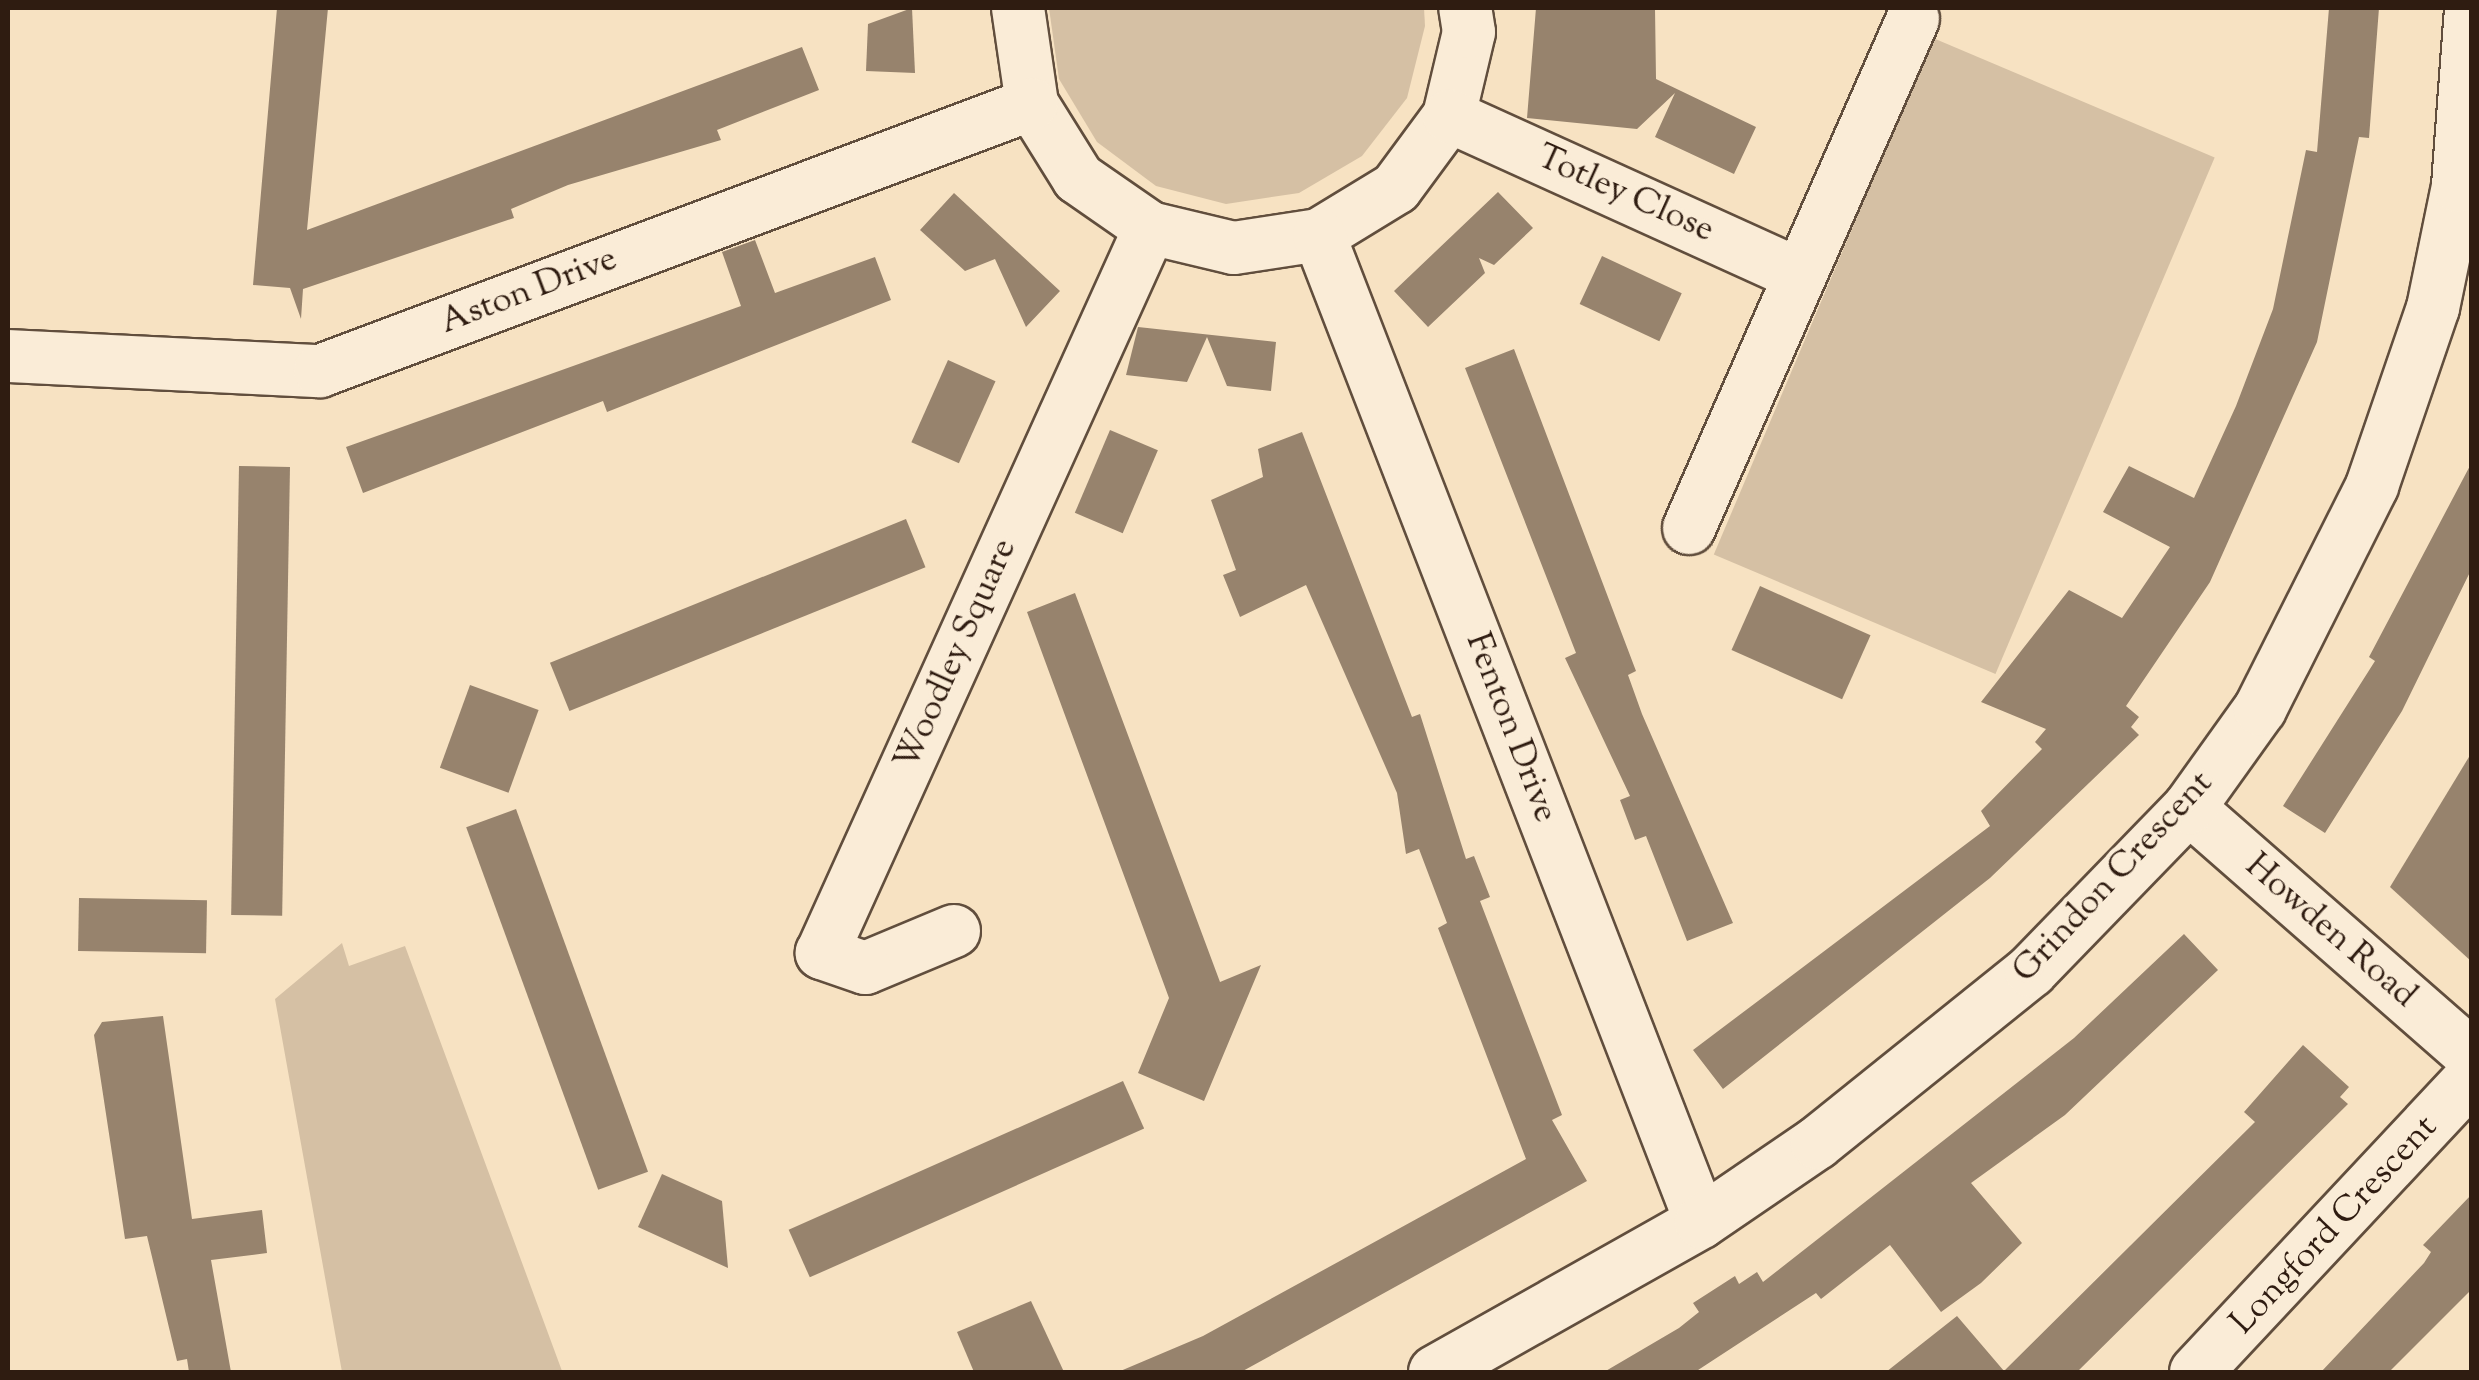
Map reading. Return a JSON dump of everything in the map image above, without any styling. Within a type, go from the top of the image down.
[{"type":"street","points":[[1018,8],[1032,104],[1078,178],[1150,228],[1234,248],[1320,235],[1396,188],[1448,116],[1469,32],[1465,8]]},
{"type":"street","name":"Grindon Crescent","points":[[1435,1372],[1701,1222],[1817,1143],[2031,972],[2188,808],[2260,709],[2372,486],[2433,308],[2458,186],[2471,8]]},
{"type":"street","points":[[1689,528],[1913,19]]},
{"type":"street","name":"Aston Drive","points":[[8,356],[320,371],[1032,104]]},
{"type":"street","name":"Totley Close","points":[[1448,116],[1800,275]]},
{"type":"street","name":"Woodley Square","points":[[954,930],[864,968],[822,953],[1150,228]]},
{"type":"street","name":"Fenton Drive","points":[[1320,235],[1701,1222]]},
{"type":"street","name":"Howden Road","points":[[2188,808],[2472,1056]]},
{"type":"street","name":"Longford Crescent","points":[[2196,1372],[2472,1077]]},
{"type":"shaded area","points":[[1049,8],[1424,8],[1425,26],[1407,98],[1362,156],[1299,193],[1226,204],[1156,186],[1097,142],[1059,79]]},
{"type":"shaded area","points":[[1933,38],[2215,158],[1995,674],[1714,554]]},
{"type":"shaded area","points":[[342,943],[349,966],[405,946],[562,1371],[342,1372],[275,999]]},
{"type":"building","points":[[277,8],[328,8],[307,230],[802,47],[819,90],[717,130],[721,140],[568,185],[511,209],[514,218],[303,289],[301,319],[290,288],[253,285]]},
{"type":"building","points":[[912,8],[915,73],[866,71],[868,24]]},
{"type":"building","points":[[1536,8],[1655,8],[1656,79],[1756,127],[1734,174],[1655,137],[1675,93],[1637,129],[1527,118]]},
{"type":"building","points":[[2329,8],[2379,8],[2369,138],[2359,137],[2317,342],[2210,582],[2126,706],[2139,717],[2131,727],[2139,735],[1990,878],[1723,1089],[1693,1050],[1990,826],[1981,811],[2042,749],[2035,742],[2046,729],[1981,702],[2069,590],[2122,618],[2170,547],[2103,512],[2129,466],[2194,498],[2236,406],[2273,309],[2306,150],[2317,152]]},
{"type":"building","points":[[1498,192],[1533,228],[1494,265],[1479,258],[1485,273],[1428,327],[1394,291]]},
{"type":"building","points":[[954,193],[1060,291],[1026,327],[995,259],[965,271],[920,230]]},
{"type":"building","points":[[755,240],[775,293],[875,257],[891,300],[607,412],[603,401],[363,493],[346,447],[741,306],[722,252]]},
{"type":"building","points":[[1602,256],[1682,293],[1659,341],[1580,304]]},
{"type":"building","points":[[1138,327],[1276,342],[1271,391],[1227,386],[1207,337],[1187,382],[1126,375]]},
{"type":"building","points":[[1514,349],[1636,671],[1628,675],[1642,714],[1733,923],[1687,941],[1646,836],[1635,840],[1620,800],[1630,796],[1565,658],[1576,653],[1465,368]]},
{"type":"building","points":[[948,360],[996,381],[959,463],[911,442]]},
{"type":"building","points":[[1110,430],[1158,450],[1123,533],[1075,513]]},
{"type":"building","points":[[1302,432],[1412,717],[1420,714],[1466,859],[1474,856],[1490,897],[1480,901],[1562,1115],[1552,1120],[1587,1181],[1241,1372],[1118,1372],[1203,1336],[1526,1159],[1438,928],[1447,923],[1419,849],[1406,854],[1397,793],[1306,585],[1240,617],[1223,575],[1236,570],[1211,500],[1263,477],[1258,449]]},
{"type":"building","points":[[2472,462],[2472,568],[2402,711],[2325,833],[2283,806],[2375,661],[2369,657]]},
{"type":"building","points":[[239,466],[290,467],[282,916],[231,915]]},
{"type":"building","points":[[906,519],[925,567],[569,711],[550,663]]},
{"type":"building","points":[[1760,586],[1871,635],[1842,699],[1732,650]]},
{"type":"building","points":[[1075,593],[1220,982],[1261,965],[1204,1101],[1138,1073],[1169,998],[1027,612]]},
{"type":"building","points":[[470,685],[539,710],[508,793],[440,768]]},
{"type":"building","points":[[2472,752],[2472,962],[2390,887]]},
{"type":"building","points":[[516,809],[648,1172],[598,1190],[466,827]]},
{"type":"building","points":[[79,898],[207,900],[206,953],[78,951]]},
{"type":"building","points":[[2184,934],[2218,970],[2065,1115],[1971,1183],[2022,1243],[1981,1283],[1941,1312],[1890,1245],[1821,1299],[1816,1293],[1695,1372],[1604,1372],[1679,1328],[1699,1312],[1693,1303],[1735,1276],[1739,1284],[1757,1272],[1763,1282],[2074,1038]]},
{"type":"building","points":[[163,1016],[192,1219],[262,1210],[267,1253],[211,1260],[231,1372],[189,1372],[187,1359],[177,1361],[147,1236],[125,1239],[94,1035],[102,1022]]},
{"type":"building","points":[[2303,1045],[2349,1087],[2340,1097],[2348,1104],[2077,1372],[1886,1372],[1957,1316],[2004,1371],[2255,1122],[2244,1112]]},
{"type":"building","points":[[1123,1081],[1144,1129],[810,1277],[789,1230]]},
{"type":"building","points":[[662,1174],[722,1201],[728,1268],[638,1227]]},
{"type":"building","points":[[2472,1194],[2472,1289],[2389,1372],[2321,1372],[2424,1263],[2431,1252],[2423,1245]]},
{"type":"building","points":[[1031,1301],[1064,1372],[974,1372],[957,1332]]}]
